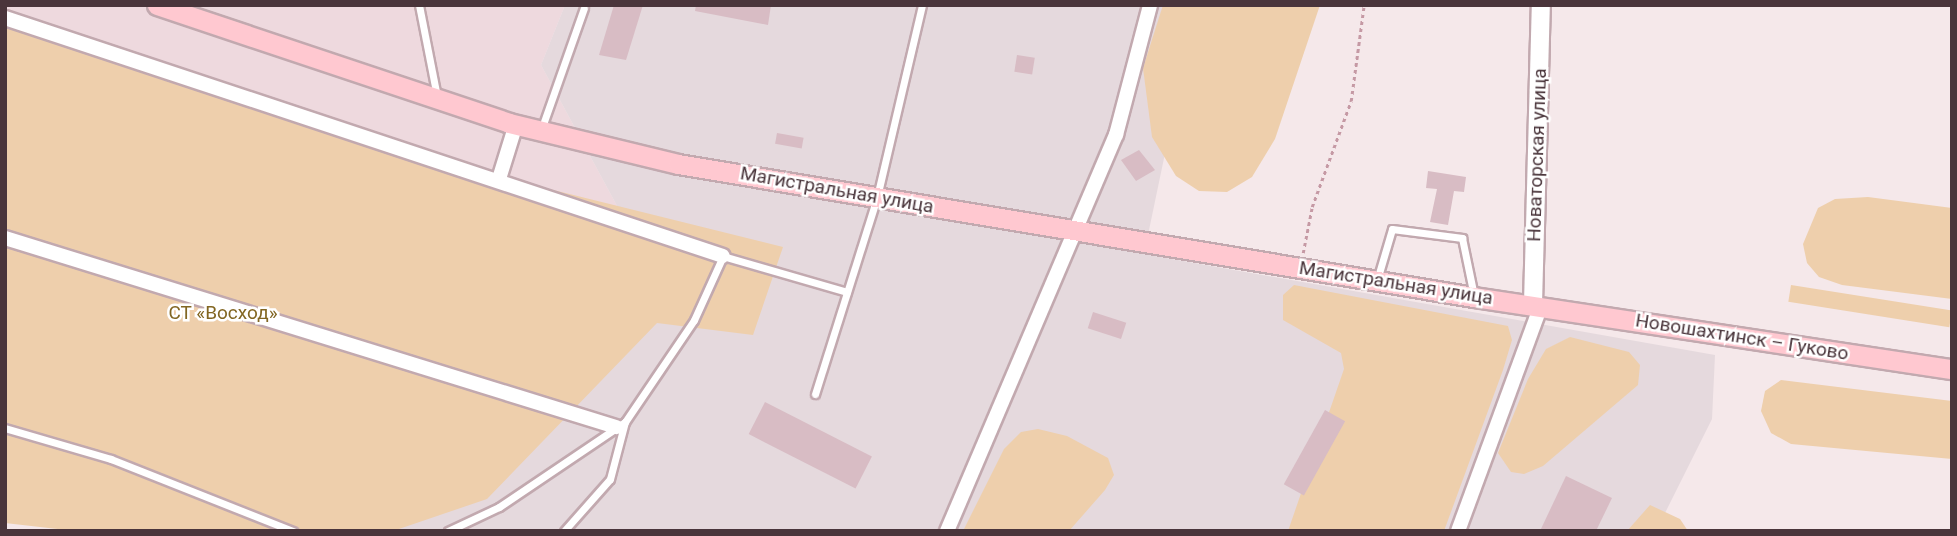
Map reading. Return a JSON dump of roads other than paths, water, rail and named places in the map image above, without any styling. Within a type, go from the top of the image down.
[{"type":"main road","name":"Магистральная улица","points":[[157,5],[516,124],[678,163],[1474,297],[1537,305]]},
{"type":"main road","name":"Новошахтинск – Гуково","points":[[1537,305],[1952,369]]},
{"type":"street","points":[[947,531],[1116,135],[1150,5]]},
{"type":"street","name":"Новаторская улица","points":[[1537,305],[1541,5]]},
{"type":"street","points":[[5,18],[499,179],[723,256]]},
{"type":"street","points":[[499,179],[516,124]]},
{"type":"street","points":[[5,238],[621,424]]},
{"type":"street","points":[[1458,531],[1537,305]]},
{"type":"lane","points":[[419,5],[437,99]]},
{"type":"lane","points":[[815,394],[877,197],[922,5]]},
{"type":"lane","points":[[540,131],[584,8]]},
{"type":"lane","points":[[1377,280],[1392,229],[1462,237],[1474,297]]},
{"type":"lane","points":[[448,531],[499,507],[621,424],[694,320],[723,256],[847,292]]},
{"type":"lane","points":[[565,531],[610,480],[621,424]]},
{"type":"lane","points":[[5,428],[111,459],[293,531]]},
{"type":"park label","name":"СТ «Восход»","points":[[223,313]]}]
